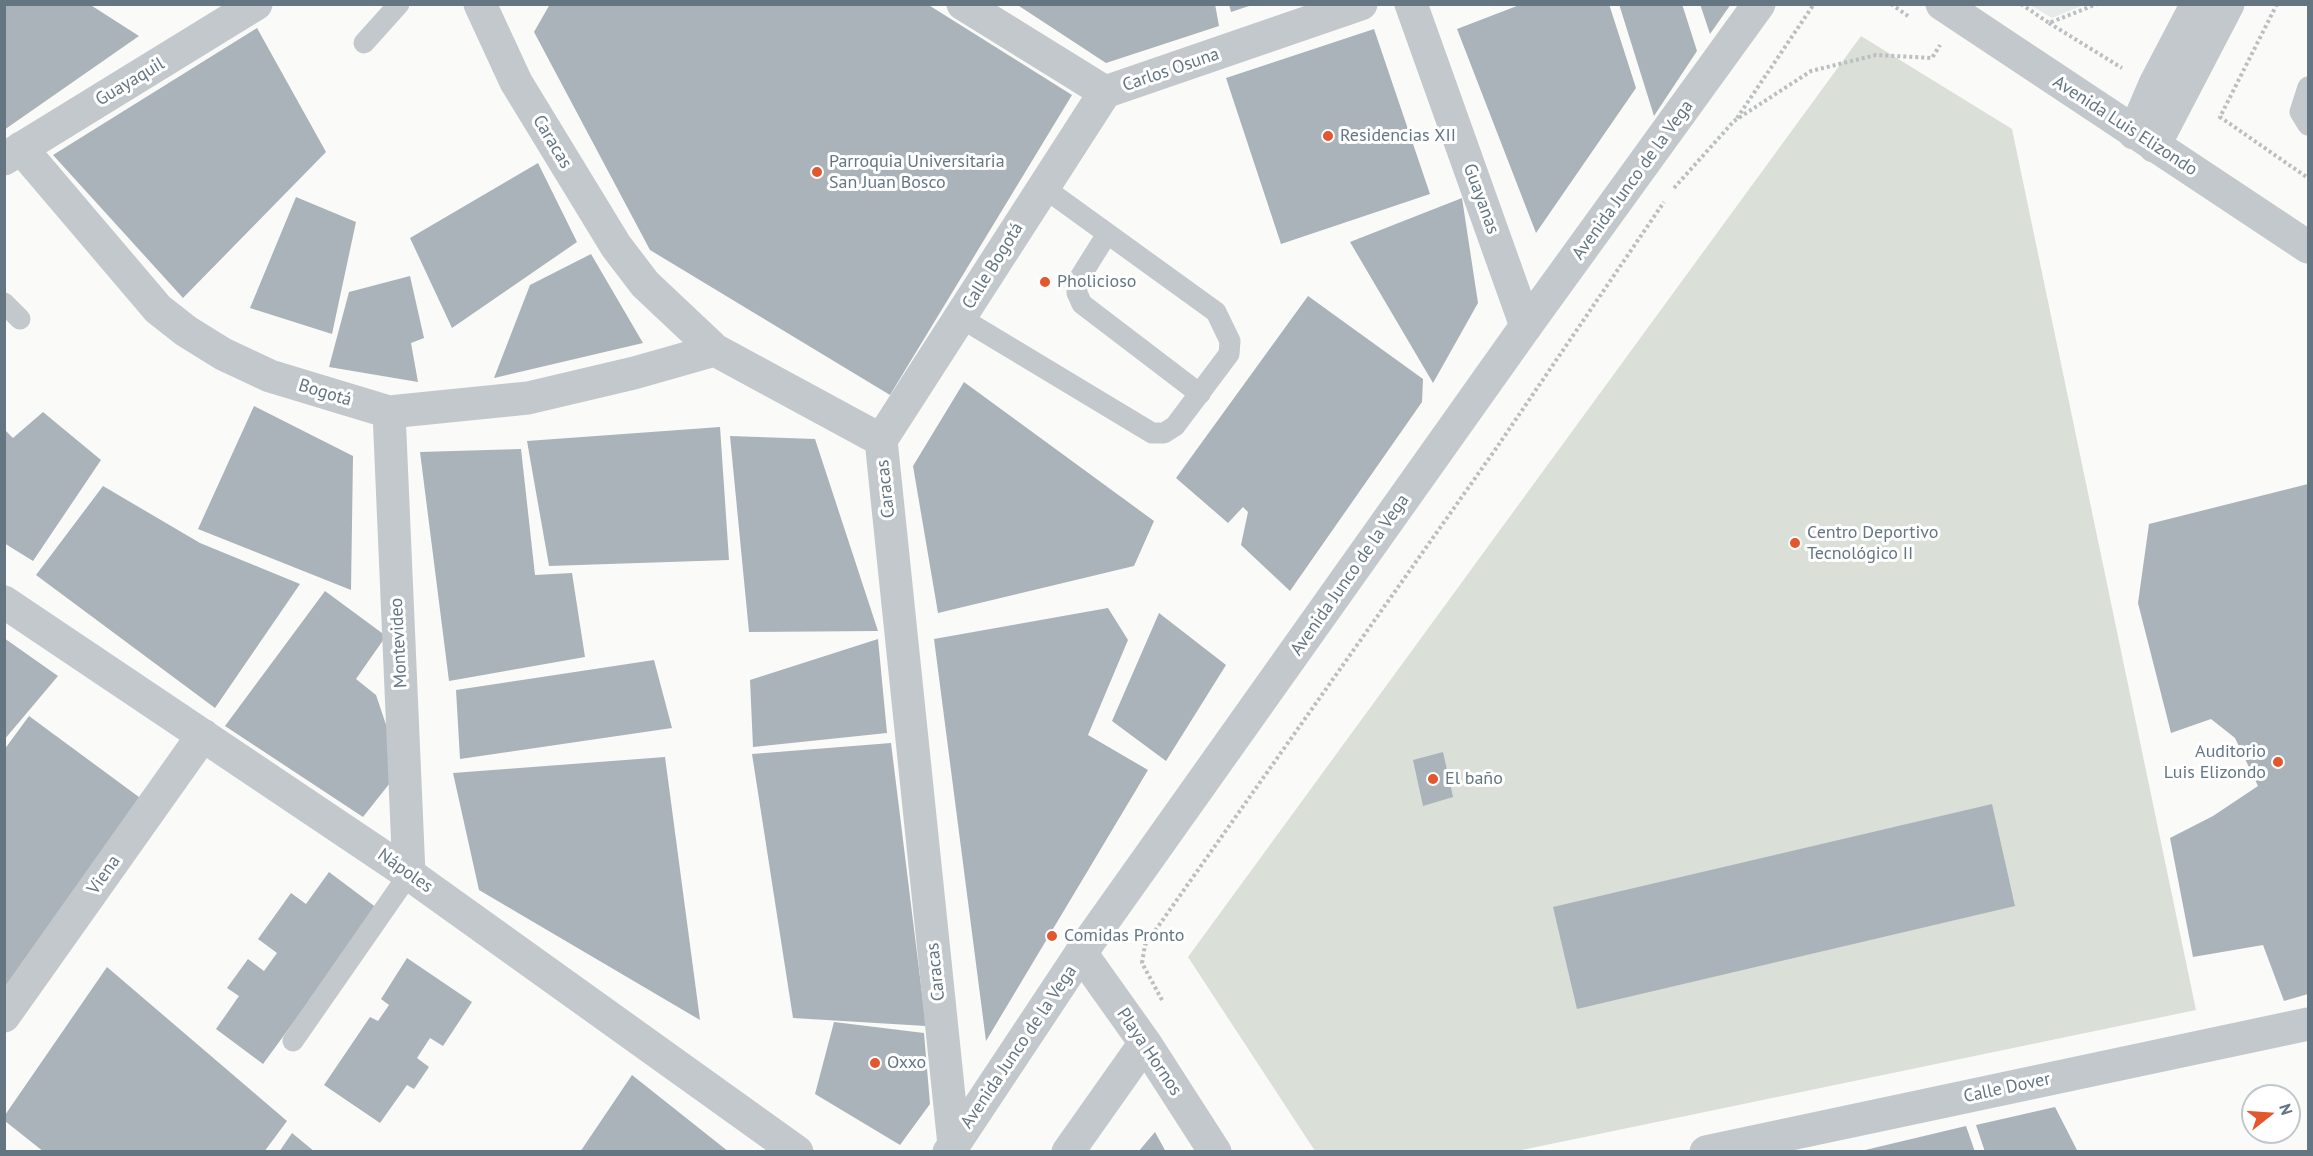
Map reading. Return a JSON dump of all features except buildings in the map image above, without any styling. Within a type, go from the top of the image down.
[{"type":"street","name":"Guayaquil","points":[[13,154],[255,4]]},
{"type":"street","name":"Caracas","points":[[480,4],[516,82],[616,246],[645,284],[715,350],[881,440],[952,1148]]},
{"type":"street","name":"Carlos Osuna","points":[[963,4],[1105,92],[1361,4]]},
{"type":"street","name":"Guayanas","points":[[1411,4],[1526,326]]},
{"type":"street","name":"Avenida Junco de la Vega","points":[[952,1148],[1082,953],[1526,326],[1759,4]]},
{"type":"street","name":"Avenida Luis Elizondo","points":[[1942,4],[2308,247]]},
{"type":"street","points":[[2144,140],[2154,84],[2197,4]]},
{"type":"street","points":[[2144,140],[2228,4]]},
{"type":"street","name":"Calle Bogotá","points":[[881,440],[1105,92]]},
{"type":"street","name":"Bogotá","points":[[13,154],[158,309],[186,331],[223,354],[270,376],[389,412],[528,398],[634,373],[715,350]]},
{"type":"street","name":"Montevideo","points":[[389,412],[409,874]]},
{"type":"street","name":"Nápoles","points":[[4,602],[409,874],[797,1152]]},
{"type":"street","name":"Viena","points":[[4,1016],[203,735]]},
{"type":"street","name":"Playa Hornos","points":[[1082,953],[1145,1043],[1215,1152]]},
{"type":"street","name":"Calle Dover","points":[[1706,1152],[1786,1144],[2308,1024]]},
{"type":"street","points":[[1068,1152],[1145,1043]]},
{"type":"lane","points":[[364,43],[399,4]]},
{"type":"lane","points":[[2308,87],[2300,112],[2308,125]]},
{"type":"lane","points":[[961,318],[1152,433],[1164,433],[1175,426],[1229,354],[1230,341],[1216,312],[1043,187]]},
{"type":"lane","points":[[1107,234],[1077,282],[1077,293],[1082,304],[1200,394]]},
{"type":"lane","points":[[4,303],[20,319]]},
{"type":"lane","points":[[293,1041],[409,874]]},
{"type":"path","points":[[1673,189],[1734,121],[1814,4]]},
{"type":"path","points":[[2021,4],[2133,75],[2154,84]]},
{"type":"path","points":[[2049,23],[2097,4]]},
{"type":"path","points":[[2277,4],[2220,117],[2308,178]]},
{"type":"path","points":[[1734,121],[1811,71],[1876,55],[1932,58],[1943,40]]},
{"type":"path","points":[[1164,1004],[1142,963],[1145,945],[1495,450],[1666,199]]},
{"type":"shaded area","points":[[2030,5],[2084,5],[2052,18]]},
{"type":"shaded area","name":"Centro Deportivo Tecnológico II","points":[[1861,36],[2012,129],[2196,1010],[1517,1151],[1315,1151],[1188,957]]},
{"type":"place","name":"Residencias XII","points":[[1328,136]]},
{"type":"place","name":"Parroquia Universitaria San Juan Bosco","points":[[817,172]]},
{"type":"place","name":"Pholicioso","points":[[1045,282]]},
{"type":"place","name":"Centro Deportivo Tecnológico II","points":[[1795,543]]},
{"type":"place","name":"Auditorio Luis Elizondo","points":[[2278,762]]},
{"type":"place","name":"El baño","points":[[1433,779]]},
{"type":"place","name":"Comidas Pronto","points":[[1052,936]]},
{"type":"place","name":"Oxxo","points":[[875,1063]]}]
